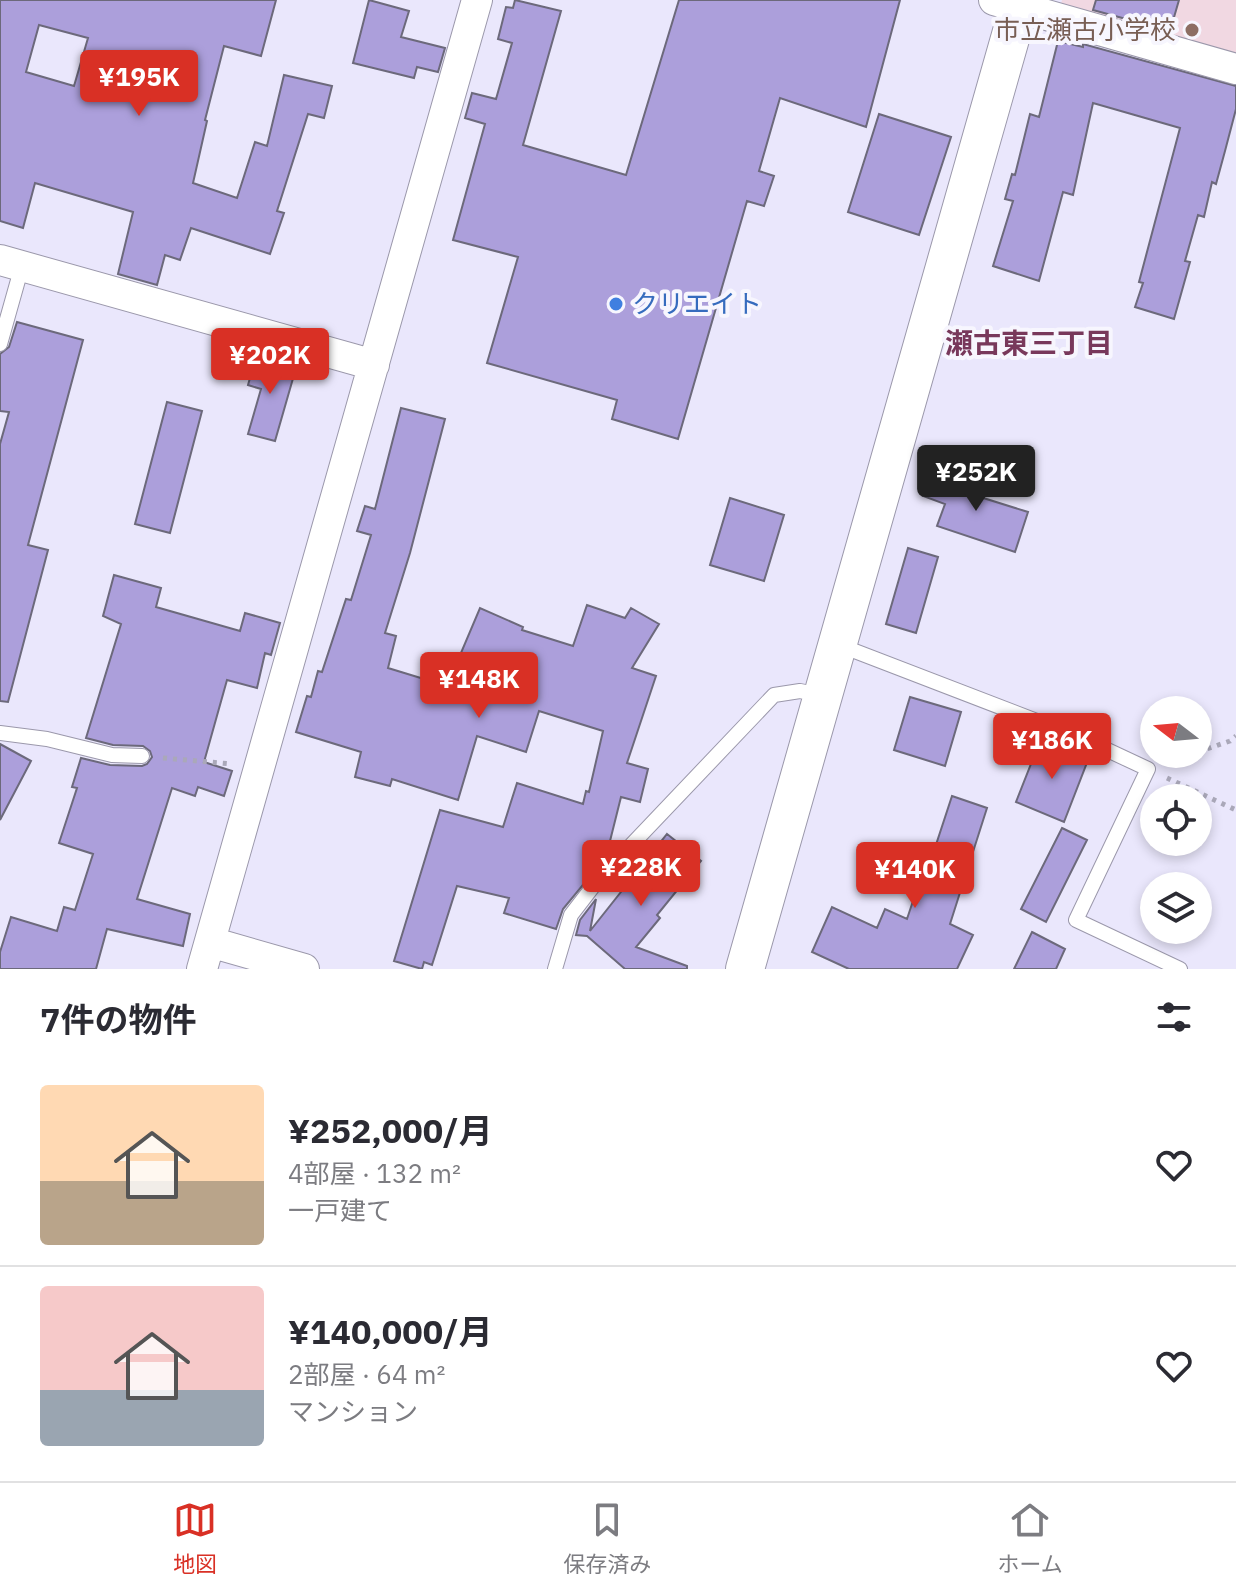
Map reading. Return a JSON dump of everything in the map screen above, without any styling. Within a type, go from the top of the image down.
[{"type":"street","points":[[304,969],[206,955],[477,0]]},
{"type":"street","points":[[745,969],[1012,2],[1236,69]]},
{"type":"street","points":[[11,263],[374,365]]},
{"type":"lane","points":[[0,344],[11,263]]},
{"type":"lane","points":[[837,644],[1086,740],[1148,769],[1076,920],[1180,969]]},
{"type":"lane","points":[[555,969],[571,915],[598,880],[774,695],[800,691],[822,695]]},
{"type":"lane","points":[[0,733],[47,739],[112,755],[142,756]]},
{"type":"path","points":[[1212,747],[1236,736]]},
{"type":"path","points":[[142,756],[259,767]]},
{"type":"path","points":[[1148,769],[1236,810]]},
{"type":"shaded area","name":"市立瀬古小学校","points":[[1062,0],[1236,0],[1236,55],[1061,4]]},
{"type":"building","points":[[0,0],[276,0],[261,56],[224,46],[205,120],[193,183],[237,198],[255,142],[267,146],[284,75],[332,86],[324,118],[308,114],[277,211],[284,213],[270,254],[191,228],[180,260],[165,255],[157,285],[118,274],[133,212],[35,183],[23,228],[0,221]],"holes":[[[39,25],[88,38],[74,86],[26,72]]]},
{"type":"building","points":[[369,0],[409,11],[401,37],[445,48],[438,72],[417,67],[414,78],[353,63]]},
{"type":"building","points":[[515,0],[561,11],[523,145],[626,175],[679,0],[900,0],[866,127],[780,98],[759,171],[774,176],[764,206],[747,201],[678,439],[612,419],[617,400],[487,363],[518,257],[453,240],[485,124],[465,118],[472,93],[496,99],[512,43],[498,39],[506,7],[513,8]]},
{"type":"building","points":[[1096,0],[1179,0],[1170,31],[1093,10]]},
{"type":"building","points":[[1058,41],[1083,47],[1083,44],[1236,86],[1236,109],[1225,151],[1216,184],[1212,182],[1204,217],[1198,215],[1185,261],[1190,262],[1174,319],[1135,307],[1180,128],[1093,103],[1073,195],[1063,192],[1039,281],[993,266],[1013,201],[1005,199],[1012,174],[1015,175],[1030,114],[1039,117]]},
{"type":"building","points":[[879,114],[951,137],[919,235],[848,212]]},
{"type":"building","points":[[17,322],[83,340],[28,545],[48,550],[8,702],[0,701],[0,444],[9,412],[0,411],[0,354],[9,347]]},
{"type":"building","points":[[256,357],[296,368],[275,441],[248,434],[261,389],[248,385]]},
{"type":"building","points":[[167,402],[202,411],[170,533],[135,524]]},
{"type":"building","points":[[401,408],[445,419],[410,553],[385,633],[396,636],[388,668],[447,686],[480,608],[523,627],[522,630],[573,646],[587,605],[625,618],[631,608],[659,624],[632,668],[656,676],[627,763],[648,769],[640,802],[621,797],[606,857],[563,909],[556,929],[504,913],[509,898],[457,886],[432,965],[424,962],[422,969],[394,961],[440,810],[503,827],[517,783],[583,804],[586,791],[589,792],[603,731],[539,711],[526,752],[477,736],[458,800],[392,779],[390,786],[355,777],[361,752],[296,732],[307,696],[311,697],[318,671],[322,672],[346,599],[351,600],[371,535],[357,531],[365,506],[375,509]]},
{"type":"building","points":[[931,472],[979,489],[977,496],[1028,512],[1015,552],[937,526],[945,504],[923,496]]},
{"type":"building","points":[[730,498],[784,515],[764,581],[710,565]]},
{"type":"building","points":[[908,548],[938,557],[916,633],[886,624]]},
{"type":"building","points":[[114,575],[161,588],[156,607],[240,631],[245,613],[280,623],[271,655],[265,653],[257,688],[227,680],[204,762],[232,771],[224,796],[198,787],[195,796],[172,788],[137,899],[190,914],[183,946],[107,929],[96,969],[0,969],[0,952],[11,917],[57,931],[64,907],[75,910],[93,854],[59,843],[77,788],[72,787],[81,758],[110,765],[142,766],[152,757],[143,746],[113,745],[86,738],[121,624],[103,616]]},
{"type":"building","points":[[910,697],[961,712],[945,766],[894,750]]},
{"type":"building","points":[[1040,741],[1088,760],[1064,822],[1016,802]]},
{"type":"building","points":[[0,744],[31,761],[0,820]]},
{"type":"building","points":[[952,796],[987,808],[950,924],[973,935],[957,969],[849,969],[812,952],[832,907],[877,928],[885,909],[907,919],[925,865],[929,866]]},
{"type":"building","points":[[1062,828],[1087,840],[1046,922],[1021,909]]},
{"type":"building","points":[[667,834],[701,861],[657,915],[660,918],[636,947],[687,966],[687,969],[625,969],[587,936],[576,935],[580,920],[596,899],[590,931]]},
{"type":"building","points":[[1032,932],[1065,949],[1056,969],[1014,969]]},
{"type":"place","name":"市立瀬古小学校","points":[[1192,30]]},
{"type":"place","name":"クリエイト","points":[[616,304]]},
{"type":"district","name":"瀬古東三丁目","points":[[1029,343]]}]
